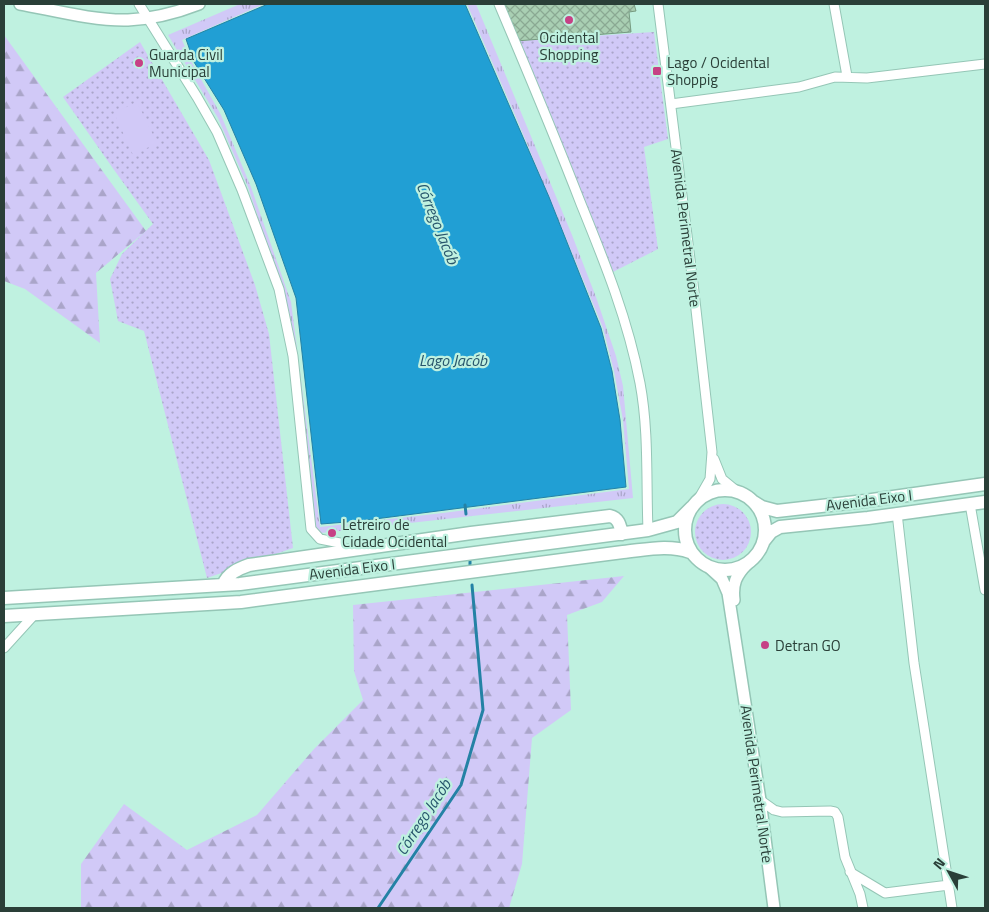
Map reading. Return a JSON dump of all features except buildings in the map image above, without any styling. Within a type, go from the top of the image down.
[{"type":"main road","name":"Avenida Eixo I","points":[[754,502],[762,507],[777,511],[985,484]]},
{"type":"main road","points":[[725,489],[739,493],[754,502],[761,512],[764,523],[763,542],[757,554],[747,564],[729,571],[710,568],[698,562],[686,543],[684,525],[695,504],[706,494],[725,489]]},
{"type":"main road","name":"Avenida Eixo I","points":[[763,542],[771,532],[780,527],[985,502]]},
{"type":"main road","name":"Avenida Eixo I","points":[[4,598],[223,585],[622,534],[648,530],[677,522],[695,504]]},
{"type":"main road","points":[[223,585],[230,574],[249,565],[610,516],[618,521],[622,534]]},
{"type":"main road","name":"Avenida Eixo I","points":[[4,616],[241,602],[623,552],[664,548],[682,549],[690,552]]},
{"type":"street","points":[[20,4],[115,20],[148,18],[173,13],[199,4]]},
{"type":"street","points":[[139,4],[217,132],[270,263],[279,289],[291,342],[311,529],[320,539],[340,543],[345,551]]},
{"type":"street","points":[[499,4],[556,139],[623,313],[634,353],[644,417],[648,530]]},
{"type":"street","name":"Avenida Perimetral Norte","points":[[658,4],[694,283],[712,452],[710,479],[695,504]]},
{"type":"street","points":[[834,4],[847,76]]},
{"type":"street","points":[[671,104],[799,87],[834,77],[867,78],[985,64]]},
{"type":"street","name":"Avenida Perimetral Norte","points":[[712,452],[722,479],[739,493]]},
{"type":"street","points":[[970,504],[985,590]]},
{"type":"street","points":[[897,513],[914,663],[952,908]]},
{"type":"street","name":"Avenida Perimetral Norte","points":[[738,659],[733,585],[747,564]]},
{"type":"street","name":"Avenida Perimetral Norte","points":[[710,568],[722,579],[728,593],[760,800],[774,908]]},
{"type":"street","points":[[4,648],[34,614]]},
{"type":"street","points":[[760,800],[774,810],[782,812],[835,812],[838,817],[844,852],[850,872],[860,894],[863,908]]},
{"type":"street","points":[[850,872],[885,893],[949,885]]},
{"type":"green space","points":[[240,4],[264,4],[182,40],[192,63],[221,115],[251,187],[291,302],[320,527],[629,489],[623,420],[614,371],[603,328],[467,4],[476,4],[572,235],[616,356],[623,386],[633,498],[321,533],[315,529],[286,302],[248,187],[218,118],[168,35]]},
{"type":"green space","points":[[654,32],[668,139],[644,147],[658,249],[613,272],[517,41]]},
{"type":"green space","points":[[4,35],[146,231],[96,273],[100,343],[25,289],[4,281]]},
{"type":"green space","points":[[140,42],[209,160],[255,285],[269,334],[293,548],[207,578],[144,331],[118,321],[110,279],[122,254],[153,224],[63,97]]},
{"type":"green space","points":[[137,102],[157,143],[133,155],[114,113]]},
{"type":"green space","points":[[717,504],[729,504],[743,512],[751,526],[749,543],[743,552],[729,560],[717,560],[707,555],[700,548],[695,538],[695,526],[700,516],[707,509]]},
{"type":"green space","points":[[624,576],[602,602],[567,615],[571,710],[532,738],[522,864],[509,908],[81,908],[81,864],[124,804],[187,850],[257,815],[314,749],[363,700],[354,671],[353,605]]},
{"type":"water","name":"Lago Jacób","points":[[268,4],[465,4],[549,197],[601,328],[612,371],[620,420],[626,487],[359,521],[321,524],[296,298],[256,184],[224,110],[194,62],[186,39]]},
{"type":"waterway","name":"Córrego Jacób","points":[[465,505],[466,514]]},
{"type":"waterway","name":"Córrego Jacób","points":[[378,908],[461,785],[483,710],[472,585]]},
{"type":"place","name":"Ocidental Shopping","points":[[569,20]]},
{"type":"place","name":"Guarda Civil Municipal","points":[[139,63]]},
{"type":"place","name":"Lago / Ocidental Shoppig","points":[[657,71]]},
{"type":"place","name":"Letreiro de Cidade Ocidental","points":[[332,533]]},
{"type":"place","name":"Detran GO","points":[[765,645]]}]
